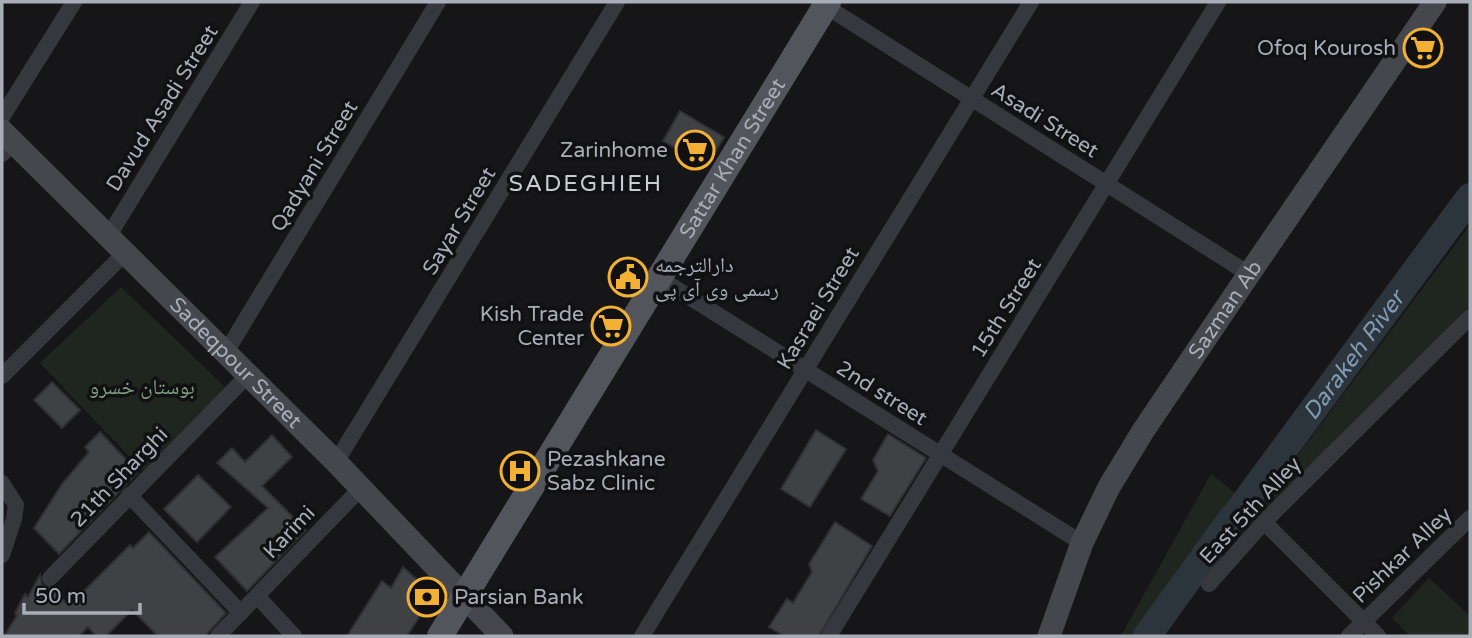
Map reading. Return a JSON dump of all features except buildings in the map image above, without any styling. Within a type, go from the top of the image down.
[{"type":"main road","name":"Sazman Ab","points":[[1049,636],[1082,543],[1109,487],[1143,431],[1435,2]]},
{"type":"main road","name":"Sattar Khan Street","points":[[440,636],[824,3]]},
{"type":"main road","name":"Sadeqpour Street","points":[[5,143],[108,237],[226,352],[336,462],[502,636]]},
{"type":"street","points":[[2,117],[74,2]]},
{"type":"street","name":"Davud Asadi Street","points":[[108,237],[252,2]]},
{"type":"street","name":"Qadyani Street","points":[[226,352],[438,2]]},
{"type":"street","name":"Sayar Street","points":[[336,462],[617,2]]},
{"type":"street","name":"Kasraei Street","points":[[642,636],[1031,2]]},
{"type":"street","name":"15th Street","points":[[829,636],[1218,2]]},
{"type":"street","name":"Asadi Street","points":[[824,3],[1248,274]]},
{"type":"street","points":[[2,376],[124,254]]},
{"type":"street","name":"2nd street","points":[[659,278],[1082,543]]},
{"type":"street","name":"East 5th Alley","points":[[1209,584],[1264,522],[1470,317]]},
{"type":"street","name":"21th Sharghi","points":[[50,579],[248,374]]},
{"type":"street","points":[[2,483],[16,505],[14,520],[2,555]]},
{"type":"street","name":"Karimi","points":[[218,636],[361,488]]},
{"type":"street","points":[[129,495],[241,612]]},
{"type":"street","name":"Pishkar Alley","points":[[1349,636],[1470,518]]},
{"type":"street","points":[[1264,522],[1378,636]]},
{"type":"street","points":[[257,596],[294,636]]},
{"type":"green space","points":[[1470,225],[1469,306],[1224,560],[1259,507]]},
{"type":"green space","name":"بوستان خسرو","points":[[121,287],[225,387],[143,471],[40,363]]},
{"type":"green space","points":[[1211,474],[1242,498],[1143,636],[1121,636]]},
{"type":"green space","points":[[1429,578],[1470,616],[1470,636],[1410,636],[1392,618]]},
{"type":"waterway","name":"Darakeh River","points":[[1237,513],[1470,197]]},
{"type":"waterway","name":"Darakeh River","points":[[1147,636],[1233,517]]},
{"type":"place","name":"Ofoq Kourosh","points":[[1423,48]]},
{"type":"place","name":"Zarinhome","points":[[695,150]]},
{"type":"place","name":"دارالترجمه رسمی وی آی پی","points":[[628,277]]},
{"type":"place","name":"Kish Trade Center","points":[[611,326]]},
{"type":"place","name":"Pezashkane Sabz Clinic","points":[[520,471]]},
{"type":"place","name":"Parsian Bank","points":[[427,597]]},
{"type":"district","name":"SADEGHIEH","points":[[586,183]]}]
